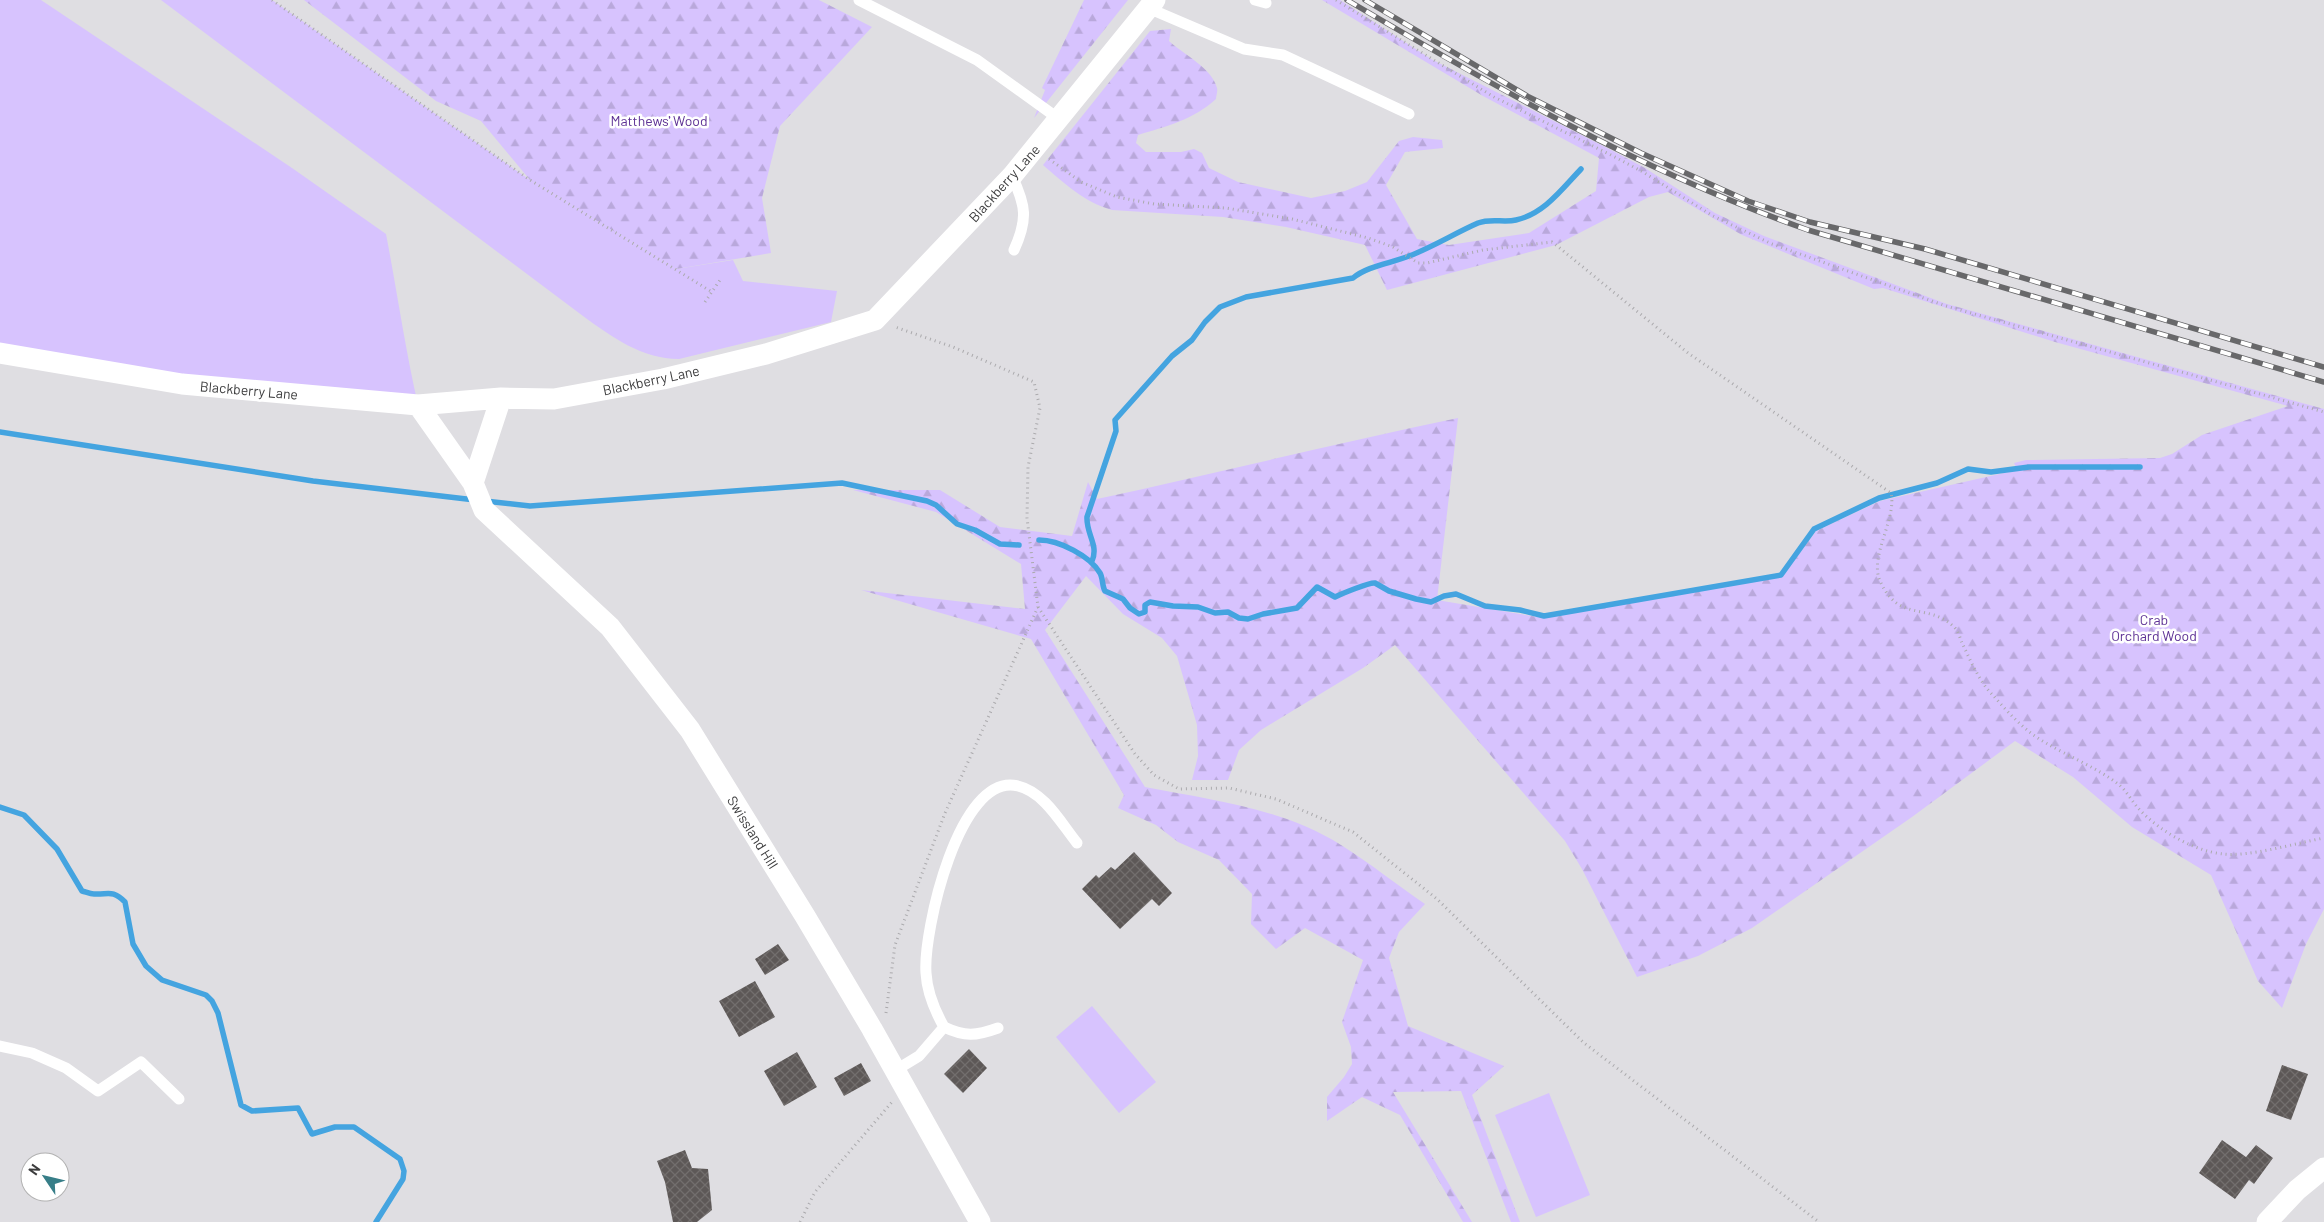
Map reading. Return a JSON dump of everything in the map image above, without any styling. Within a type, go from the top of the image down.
[{"type":"street","name":"Blackberry Lane","points":[[0,353],[182,384],[418,405],[501,398],[554,399],[663,379],[766,354],[875,320],[1012,176],[1152,4]]},
{"type":"street","points":[[474,483],[501,398]]},
{"type":"street","name":"Swissland Hill","points":[[418,405],[474,483],[484,510],[610,627],[690,730],[805,916],[872,1030],[980,1222]]},
{"type":"street","points":[[2267,1222],[2297,1190],[2324,1168]]},
{"type":"lane","points":[[859,0],[978,60],[1059,119]]},
{"type":"lane","points":[[1152,4],[1244,49],[1282,55],[1409,114]]},
{"type":"lane","points":[[1012,176],[1024,206],[1022,232],[1014,250]]},
{"type":"lane","points":[[998,1028],[980,1035],[958,1034],[944,1027],[935,1012],[926,974],[929,937],[937,890],[956,838],[978,804],[1003,785],[1016,785],[1028,789],[1040,798],[1077,843]]},
{"type":"lane","points":[[900,1079],[944,1027]]},
{"type":"lane","points":[[0,1046],[32,1053],[66,1068],[98,1091],[141,1062],[179,1099]]},
{"type":"path","points":[[272,0],[530,180],[712,292]]},
{"type":"path","points":[[1336,0],[1494,98],[1611,155],[1643,172],[1713,216],[1772,244],[1946,306],[2324,412]]},
{"type":"path","points":[[1035,149],[1080,182],[1117,197],[1154,204],[1226,208],[1292,219],[1368,238],[1406,254],[1410,259],[1418,263],[1427,263],[1483,250],[1552,242],[1688,353],[1891,492],[1892,498],[1888,525],[1879,553],[1879,579],[1890,600],[1909,611],[1933,614],[1955,627],[1988,690],[2018,722],[2044,742],[2119,784],[2139,809],[2163,829],[2190,845],[2223,854],[2251,852],[2324,838]]},
{"type":"path","points":[[705,302],[720,280]]},
{"type":"path","points":[[875,320],[953,347],[1034,382],[1040,408],[1028,467],[1027,518],[1038,607],[1134,754],[1154,775],[1179,789],[1229,788],[1276,799],[1353,832],[1437,900],[1584,1043],[1819,1222]]},
{"type":"path","points":[[872,1030],[885,1020],[895,946],[945,813],[1038,607]]},
{"type":"path","points":[[800,1222],[815,1192],[900,1079]]},
{"type":"green space","points":[[0,0],[41,0],[292,168],[386,234],[418,405],[0,353]]},
{"type":"green space","points":[[161,0],[272,0],[530,180],[676,269],[733,260],[743,281],[837,291],[831,322],[679,359],[665,358],[640,351],[616,339],[583,316]]},
{"type":"green space","name":"Matthews' Wood","points":[[304,0],[819,0],[872,27],[780,126],[762,198],[771,253],[676,269],[530,180],[481,121],[436,101]]},
{"type":"green space","points":[[1084,0],[1128,0],[1034,118],[1045,90],[1042,88]]},
{"type":"green space","name":"Crab Orchard Wood","points":[[1322,0],[1340,0],[1431,59],[1645,168],[1715,213],[1764,236],[1947,304],[2324,409],[2324,909],[2306,944],[2282,1008],[2258,981],[2211,875],[2132,827],[2073,777],[2015,741],[1912,817],[1752,928],[1698,956],[1637,977],[1582,869],[1565,841],[1395,645],[1363,668],[1261,730],[1239,750],[1228,780],[1192,780],[1198,756],[1197,725],[1177,656],[1162,638],[1123,614],[1086,576],[1045,630],[1145,787],[1221,801],[1295,822],[1341,845],[1425,904],[1399,932],[1389,958],[1408,1026],[1504,1066],[1472,1095],[1520,1222],[1511,1222],[1461,1091],[1393,1092],[1472,1222],[1463,1222],[1400,1115],[1362,1097],[1327,1121],[1327,1097],[1352,1064],[1351,1047],[1342,1022],[1363,960],[1305,928],[1276,949],[1251,924],[1252,894],[1219,860],[1178,842],[1156,825],[1118,808],[1124,795],[1031,639],[861,590],[1025,609],[1021,564],[936,512],[853,490],[940,490],[1000,527],[1072,536],[1088,482],[1097,499],[1458,418],[1437,600],[1544,618],[1782,577],[1816,531],[1880,501],[2017,470],[2014,463],[2026,460],[2160,458],[2172,454],[2202,435],[2288,406],[2055,342],[1883,288],[1874,289],[1742,235],[1668,192],[1649,197],[1556,245],[1387,290],[1365,245],[1286,227],[1223,217],[1112,210],[1083,197],[1043,165],[1150,31],[1171,29],[1169,41],[1209,74],[1217,89],[1216,99],[1189,117],[1138,135],[1136,143],[1146,152],[1181,152],[1194,149],[1202,153],[1209,168],[1238,182],[1311,198],[1345,191],[1367,182],[1399,141],[1413,137],[1442,140],[1443,148],[1405,152],[1386,185],[1417,239],[1449,245],[1529,233],[1596,191],[1599,158],[1483,96]]},
{"type":"green space","points":[[1092,1006],[1156,1082],[1119,1113],[1056,1037]]},
{"type":"green space","points":[[1549,1093],[1590,1195],[1536,1217],[1495,1115]]},
{"type":"building","points":[[1134,852],[1172,893],[1159,906],[1152,899],[1120,929],[1082,889],[1096,875],[1099,878],[1111,867],[1115,870]]},
{"type":"building","points":[[778,944],[789,960],[765,975],[755,959]]},
{"type":"building","points":[[755,981],[775,1017],[739,1037],[719,1001]]},
{"type":"building","points":[[969,1049],[987,1068],[963,1093],[944,1074]]},
{"type":"building","points":[[797,1052],[817,1087],[784,1106],[764,1071]]},
{"type":"building","points":[[861,1063],[871,1081],[844,1096],[834,1078]]},
{"type":"building","points":[[2282,1065],[2308,1074],[2291,1120],[2266,1111]]},
{"type":"building","points":[[2222,1140],[2246,1157],[2256,1145],[2273,1158],[2254,1184],[2249,1180],[2235,1199],[2199,1173]]},
{"type":"building","points":[[685,1150],[692,1168],[708,1169],[712,1210],[697,1222],[673,1222],[665,1182],[657,1161]]},
{"type":"waterway","points":[[1092,561],[1094,550],[1088,529],[1087,517],[1116,431],[1115,420],[1172,356],[1192,340],[1205,322],[1220,307],[1246,297],[1353,278],[1372,268],[1418,252],[1478,223],[1511,221],[1526,217],[1552,200],[1581,169]]},
{"type":"waterway","points":[[0,432],[313,481],[475,500]]},
{"type":"waterway","points":[[1039,540],[1056,543],[1082,555],[1100,573],[1105,591],[1123,599],[1130,608],[1139,614],[1145,612],[1145,605],[1150,602],[1173,606],[1198,607],[1215,613],[1228,612],[1239,618],[1248,619],[1263,614],[1297,608],[1317,587],[1335,597],[1375,583],[1389,591],[1431,602],[1444,596],[1456,594],[1485,606],[1520,610],[1544,616],[1781,575],[1814,529],[1879,498],[1937,483],[1968,469],[1991,472],[2029,467],[2140,467]]},
{"type":"waterway","points":[[485,501],[530,506],[842,483],[927,501],[936,505],[957,524],[975,530],[1000,544],[1019,545]]},
{"type":"waterway","points":[[0,807],[24,815],[57,849],[82,891],[92,894],[117,895],[125,902],[133,944],[146,966],[162,980],[206,995],[212,1001],[218,1013],[241,1105],[252,1111],[298,1108],[312,1134],[335,1127],[354,1127],[400,1159],[404,1171],[403,1179],[376,1222]]},
{"type":"railway","points":[[1347,0],[1459,65],[1572,126],[1629,155],[1746,207],[1808,230],[2324,382]]},
{"type":"railway","points":[[1365,0],[1529,97],[1641,153],[1748,201],[1810,222],[1925,249],[2324,367]]}]
